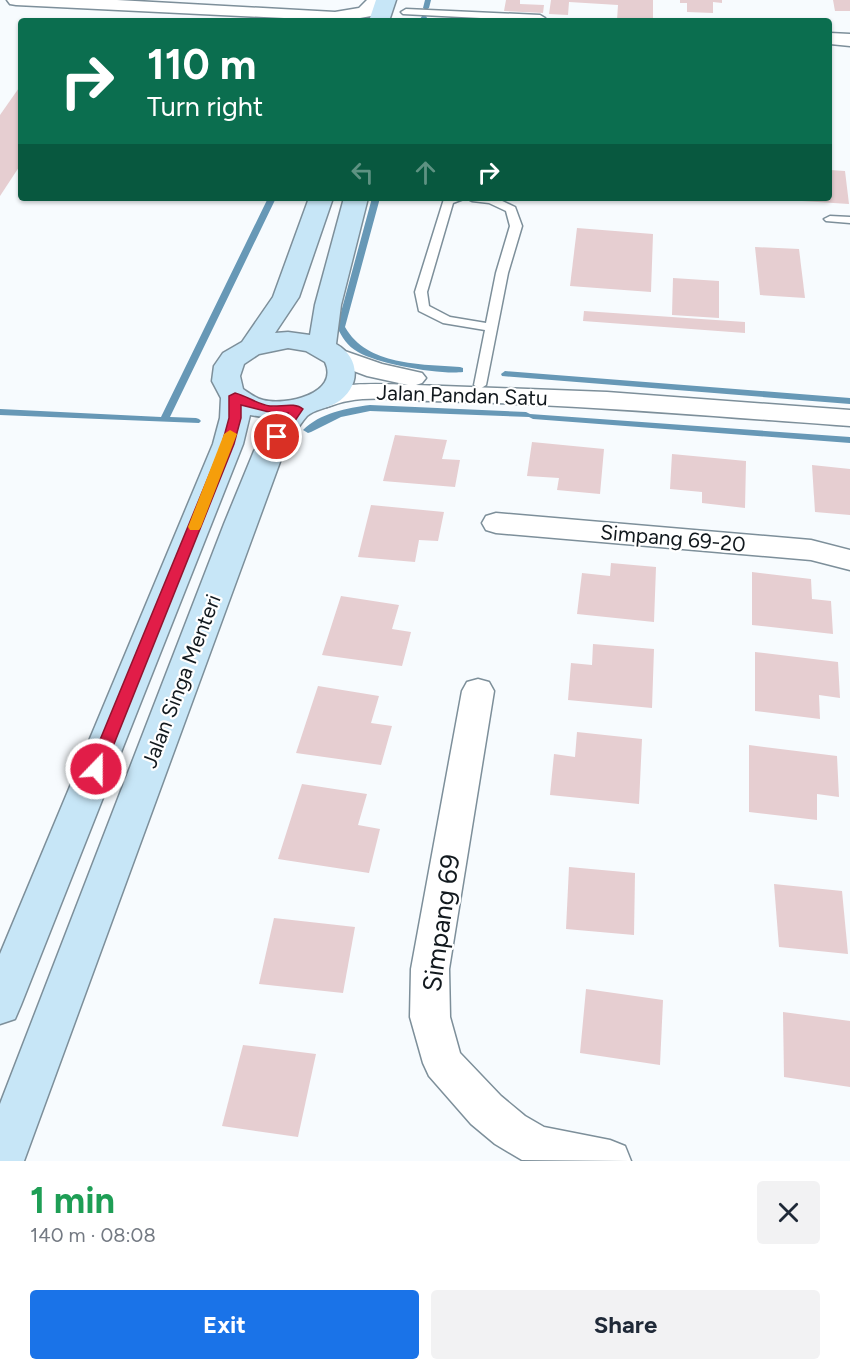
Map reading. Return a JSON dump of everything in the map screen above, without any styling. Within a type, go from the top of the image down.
[{"type":"main road","points":[[380,18],[386,0]]},
{"type":"main road","points":[[252,347],[286,297],[320,201]]},
{"type":"main road","points":[[329,352],[326,313],[355,201]]},
{"type":"main road","points":[[270,341],[306,341],[329,352],[342,368],[341,381],[333,392],[307,405],[273,410],[251,405],[235,396],[226,384],[226,370],[236,357],[252,347],[270,341]]},
{"type":"main road","name":"Jalan Singa Menteri","points":[[0,1005],[228,444],[235,418],[235,396]]},
{"type":"main road","name":"Jalan Singa Menteri","points":[[1,1161],[269,451],[307,405]]},
{"type":"street","points":[[16,0],[114,3],[335,17],[365,12],[377,0]]},
{"type":"street","points":[[308,16],[322,18]]},
{"type":"street","points":[[832,39],[850,40]]},
{"type":"street","name":"Jalan Pandan Satu","points":[[329,352],[359,366],[396,375],[607,400]]},
{"type":"street","name":"Jalan Pandan Satu","points":[[307,405],[344,393],[362,392],[607,400],[850,418]]},
{"type":"street","name":"Simpang 69-20","points":[[496,523],[810,550],[850,560]]},
{"type":"street","name":"Simpang 69","points":[[478,691],[430,969],[430,1017],[443,1063],[486,1110],[510,1130],[537,1146],[610,1161]]},
{"type":"lane","points":[[406,11],[540,18]]},
{"type":"lane","points":[[448,201],[421,292],[423,308],[447,320],[491,327]]},
{"type":"lane","points":[[480,385],[502,273],[516,226],[511,209],[493,201]]},
{"type":"lane","points":[[830,219],[850,220]]},
{"type":"building","points":[[506,0],[520,0],[520,4],[544,5],[543,13],[504,11]]},
{"type":"building","points":[[551,0],[653,0],[653,18],[617,18],[618,5],[569,2],[568,15],[549,14]]},
{"type":"building","points":[[680,0],[722,0],[722,3],[713,2],[713,13],[687,12],[687,3],[680,3]]},
{"type":"building","points":[[833,0],[850,0],[850,11],[835,11]]},
{"type":"building","points":[[18,89],[18,169],[0,196],[0,115]]},
{"type":"building","points":[[832,170],[845,171],[849,204],[802,201],[832,201]]},
{"type":"building","points":[[577,228],[653,234],[651,292],[570,286]]},
{"type":"building","points":[[755,247],[799,249],[805,298],[760,295]]},
{"type":"building","points":[[673,278],[719,281],[719,318],[672,315]]},
{"type":"building","points":[[584,311],[745,322],[745,333],[583,321]]},
{"type":"building","points":[[395,435],[447,440],[442,459],[460,460],[455,487],[383,481]]},
{"type":"building","points":[[532,442],[604,449],[600,494],[557,490],[559,478],[527,476]]},
{"type":"building","points":[[672,454],[746,461],[745,508],[702,503],[702,492],[670,489]]},
{"type":"building","points":[[812,465],[850,469],[850,515],[815,512]]},
{"type":"building","points":[[371,505],[444,512],[438,541],[419,540],[415,562],[358,557]]},
{"type":"building","points":[[611,563],[656,567],[654,622],[577,614],[582,573],[610,576]]},
{"type":"building","points":[[752,572],[811,579],[812,599],[831,601],[833,634],[752,625]]},
{"type":"building","points":[[341,596],[399,605],[392,629],[411,632],[402,666],[322,655]]},
{"type":"building","points":[[593,644],[654,649],[652,708],[568,700],[571,663],[592,665]]},
{"type":"building","points":[[755,652],[838,662],[840,698],[819,695],[820,719],[755,711]]},
{"type":"building","points":[[318,686],[379,696],[371,723],[392,726],[381,765],[296,753]]},
{"type":"building","points":[[577,732],[642,739],[639,804],[550,795],[554,754],[575,757]]},
{"type":"building","points":[[749,745],[837,756],[839,797],[817,794],[817,820],[749,812]]},
{"type":"building","points":[[302,784],[367,794],[358,825],[380,829],[369,873],[278,859]]},
{"type":"building","points":[[569,867],[635,873],[634,935],[566,929]]},
{"type":"building","points":[[774,884],[842,891],[848,954],[779,947]]},
{"type":"building","points":[[274,918],[355,927],[343,993],[259,984]]},
{"type":"building","points":[[586,989],[663,1000],[660,1065],[580,1053]]},
{"type":"building","points":[[783,1012],[850,1021],[850,1087],[784,1077]]},
{"type":"building","points":[[243,1045],[316,1054],[298,1137],[222,1126]]},
{"type":"waterway","points":[[426,8],[428,0]]},
{"type":"waterway","points":[[164,420],[271,201]]},
{"type":"waterway","points":[[375,201],[341,327],[348,340],[360,350],[375,357],[411,365],[460,370]]},
{"type":"waterway","points":[[505,374],[850,401]]},
{"type":"waterway","points":[[308,430],[338,415],[370,408],[526,415]]},
{"type":"waterway","points":[[0,412],[164,420]]},
{"type":"waterway","points":[[533,416],[850,440]]},
{"type":"waterway","points":[[164,420],[196,421]]},
{"type":"slow traffic","points":[[194,527],[230,434]]},
{"type":"route","points":[[96,769],[228,444],[235,418],[235,396],[251,405],[273,410],[297,409],[277,437]]}]
